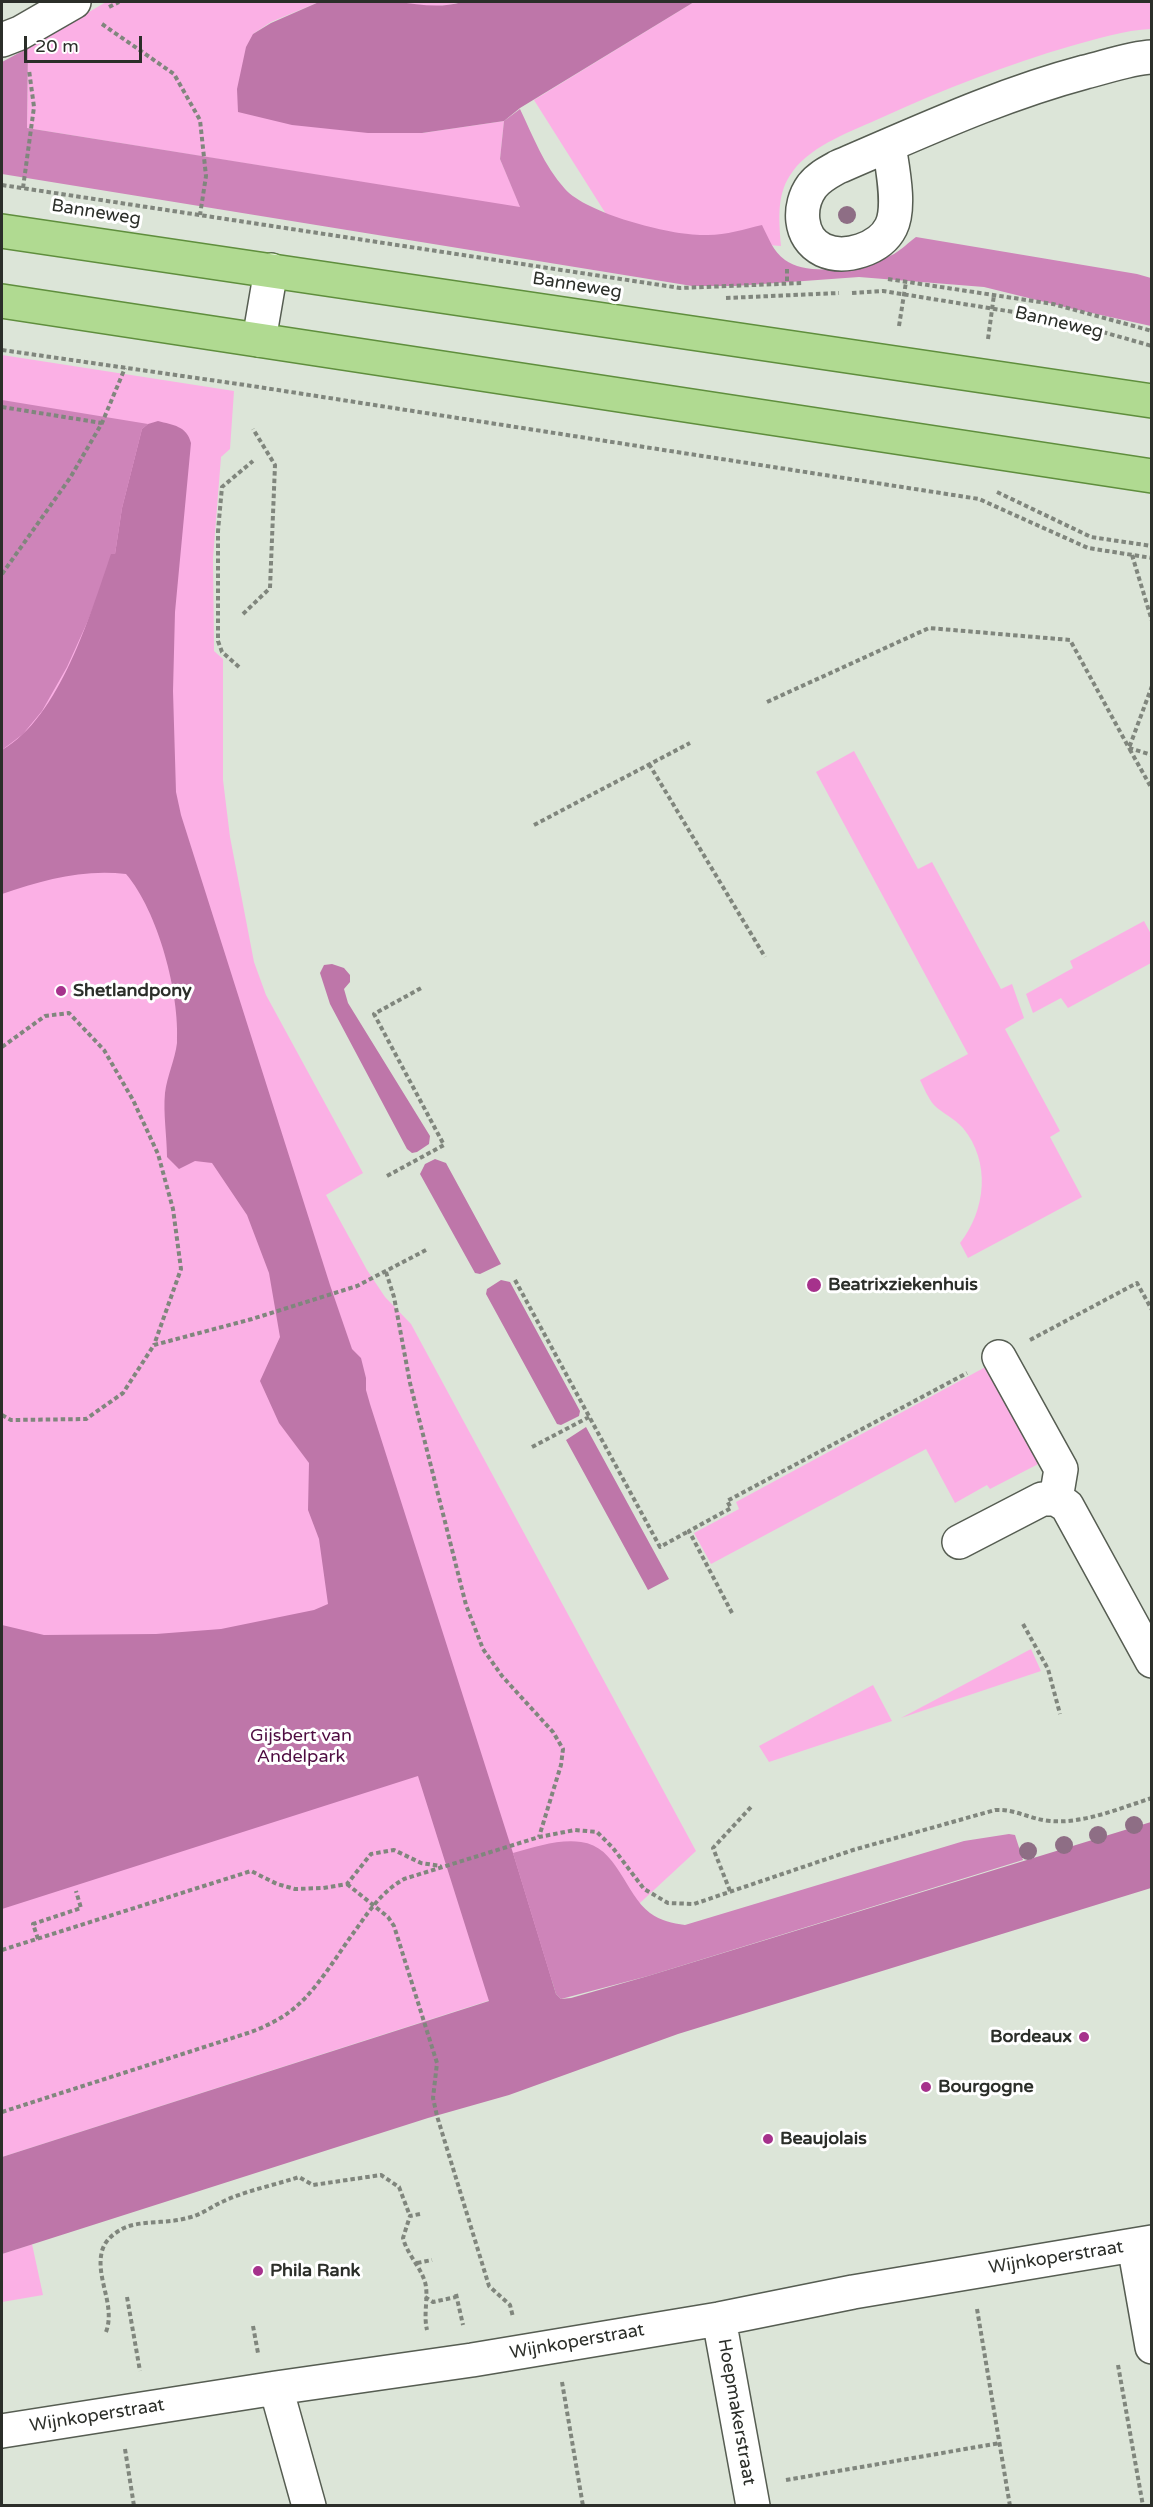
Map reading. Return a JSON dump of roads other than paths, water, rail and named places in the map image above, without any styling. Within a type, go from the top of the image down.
[{"type":"main road","name":"Banneweg","points":[[2,231],[1152,401]]},
{"type":"main road","points":[[2,301],[1152,476]]},
{"type":"street","points":[[2,40],[20,33],[74,2]]},
{"type":"street","points":[[889,145],[951,117],[1033,86],[1115,64],[1152,57]]},
{"type":"street","points":[[259,340],[271,270]]},
{"type":"street","points":[[999,1357],[1061,1469],[1056,1499]]},
{"type":"street","points":[[959,1542],[1042,1499],[1056,1499],[1067,1506],[1152,1661]]},
{"type":"street","points":[[1143,2244],[1152,2347]]},
{"type":"street","name":"Wijnkoperstraat","points":[[2,2432],[132,2410],[521,2352],[719,2319],[853,2292],[1143,2244]]},
{"type":"street","name":"Hoepmakerstraat","points":[[719,2319],[752,2496]]},
{"type":"street","points":[[276,2388],[309,2505]]},
{"type":"place","name":"Shetlandpony","points":[[61,991]]},
{"type":"place","name":"Beatrixziekenhuis","points":[[814,1285]]},
{"type":"place","name":"Bordeaux","points":[[1084,2037]]},
{"type":"place","name":"Bourgogne","points":[[926,2087]]},
{"type":"place","name":"Beaujolais","points":[[768,2139]]},
{"type":"place","name":"Phila Rank","points":[[258,2271]]},
{"type":"park label","name":"Gijsbert van Andelpark","points":[[301,1746]]}]
